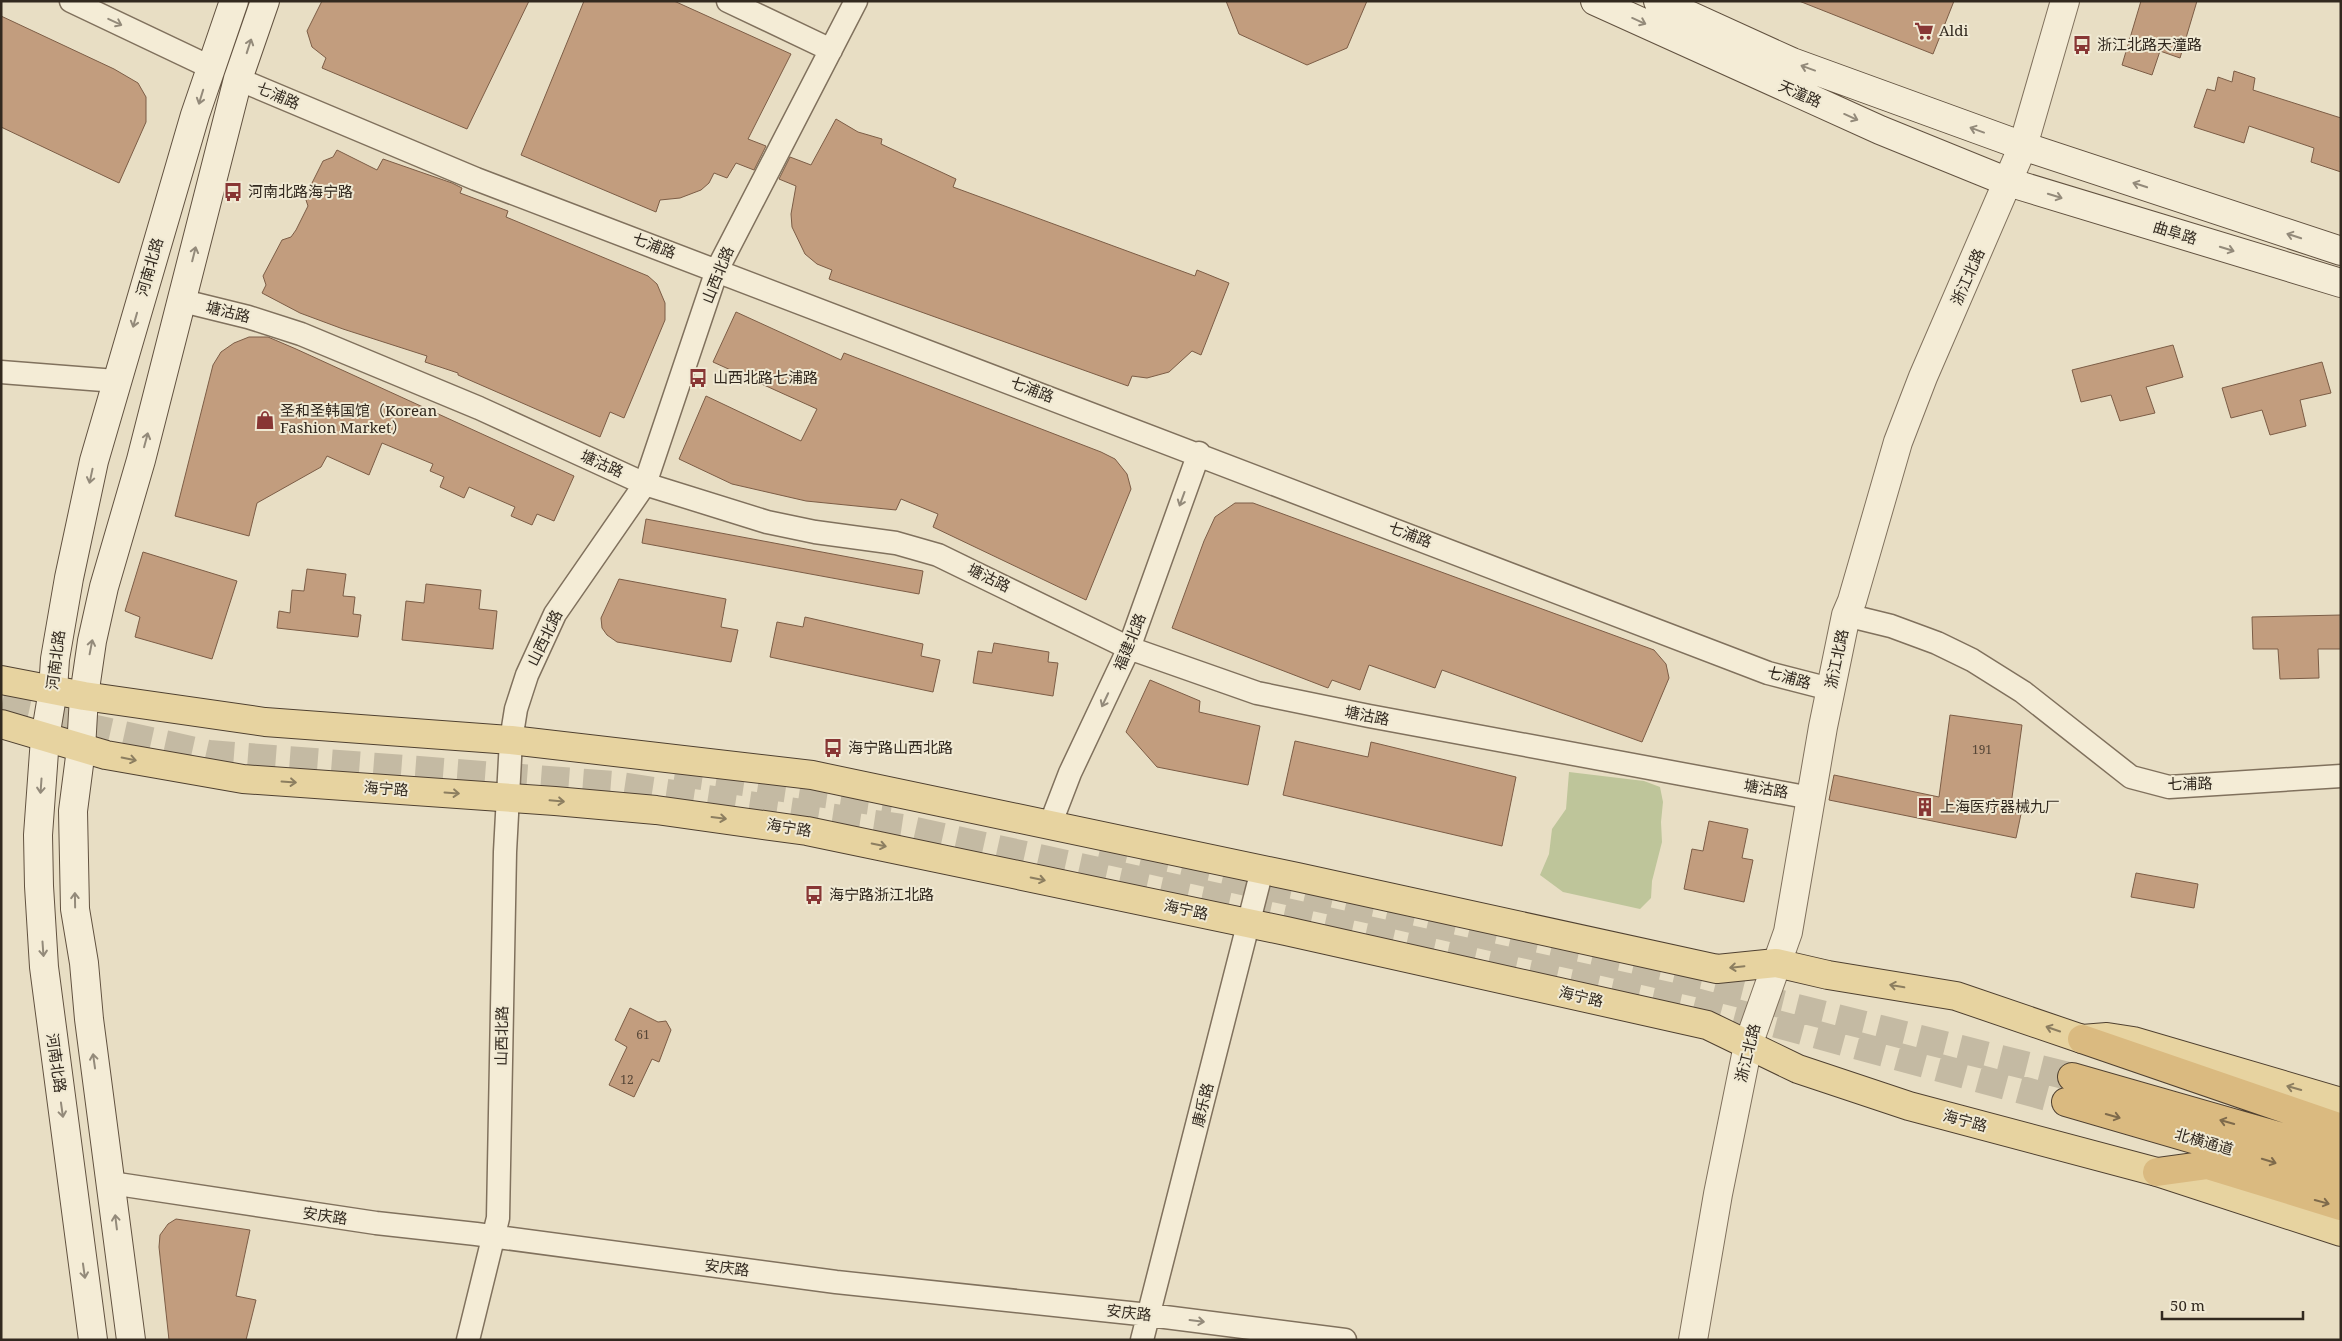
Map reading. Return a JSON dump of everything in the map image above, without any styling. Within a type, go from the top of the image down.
[{"type":"highway","points":[[2082,1039],[2341,1128]]},
{"type":"highway","name":"北横通道","points":[[2341,1154],[2069,1090],[2341,1182]]},
{"type":"highway","points":[[2157,1172],[2208,1165],[2341,1206]]},
{"type":"main road","name":"河南北路","points":[[93,1340],[43,957],[38,886],[38,835],[45,738],[68,578],[94,461],[210,67],[234,1]]},
{"type":"main road","name":"河南北路","points":[[131,1340],[89,1019],[84,963],[75,909],[72,811],[81,749],[84,696],[90,650],[104,587],[132,492],[183,301],[238,79],[265,1]]},
{"type":"main road","name":"天潼路","points":[[1595,1],[1880,130],[2008,182]]},
{"type":"main road","name":"天潼路","points":[[1658,1],[1792,62],[2023,146]]},
{"type":"main road","name":"浙江北路","points":[[1693,1340],[1718,1194],[1748,1045],[1788,932],[1830,689],[1846,615],[1852,601],[1888,473],[1906,419],[2023,146],[2065,1]]},
{"type":"main road","points":[[2023,146],[2341,251]]},
{"type":"main road","name":"曲阜路","points":[[2008,182],[2341,283]]},
{"type":"main road","points":[[1,680],[84,696],[264,722],[511,740],[812,775],[1717,969],[1776,963],[1828,975],[1956,996],[2082,1039],[2107,1036],[2133,1041],[2341,1102]]},
{"type":"main road","name":"海宁路","points":[[1,724],[81,749],[128,760],[243,779],[656,810],[807,831],[1248,924],[1707,1025],[1798,1069],[1909,1106],[2157,1172],[2341,1232]]},
{"type":"street","points":[[71,1],[210,67]]},
{"type":"street","points":[[728,1],[831,50]]},
{"type":"street","name":"山西北路","points":[[468,1340],[495,1237],[498,1218],[505,852],[511,740],[516,709],[527,675],[555,614],[645,484],[717,270],[856,1]]},
{"type":"street","name":"七浦路","points":[[238,79],[476,178],[1199,453],[1768,673],[1830,689]]},
{"type":"street","name":"塘沽路","points":[[183,301],[248,317],[301,334],[479,408],[645,484],[775,524],[918,548],[964,566],[1129,648],[1216,679],[1297,702],[1811,798]]},
{"type":"street","points":[[1,372],[116,381]]},
{"type":"street","name":"福建北路","points":[[1050,825],[1070,773],[1129,648],[1199,453]]},
{"type":"street","name":"七浦路","points":[[1846,615],[1900,629],[1937,643],[1979,664],[2023,692],[2131,777],[2169,787],[2341,776]]},
{"type":"street","name":"康乐路","points":[[1142,1340],[1262,870]]},
{"type":"street","name":"安庆路","points":[[111,1183],[376,1224],[495,1237],[836,1282],[1149,1314],[1344,1340]]},
{"type":"green space","points":[[1569,772],[1644,781],[1660,787],[1663,802],[1662,842],[1652,881],[1651,898],[1640,909],[1563,892],[1540,875],[1549,854],[1552,829],[1566,809]]},
{"type":"building","points":[[322,1],[529,1],[467,129],[322,68],[326,58],[312,47],[307,31]]},
{"type":"building","points":[[584,1],[674,1],[791,54],[748,139],[766,146],[754,170],[736,163],[727,178],[714,173],[709,183],[701,190],[680,198],[660,200],[656,212],[521,155]]},
{"type":"building","points":[[1226,1],[1367,1],[1347,48],[1307,65],[1239,34]]},
{"type":"building","points":[[1799,1],[1954,1],[1933,54]]},
{"type":"building","points":[[2141,1],[2197,1],[2180,58],[2160,51],[2152,75],[2122,65]]},
{"type":"building","points":[[1,16],[114,69],[138,83],[146,97],[146,122],[119,183],[1,127]]},
{"type":"building","points":[[2234,71],[2255,78],[2253,90],[2341,118],[2341,172],[2311,162],[2314,148],[2249,126],[2244,143],[2194,127],[2207,89],[2215,91],[2218,77],[2232,82]]},
{"type":"building","points":[[836,119],[858,132],[882,139],[881,144],[956,179],[953,187],[1195,276],[1197,270],[1229,283],[1201,355],[1192,351],[1169,372],[1147,378],[1132,376],[1128,386],[829,279],[832,270],[817,264],[805,254],[792,227],[791,214],[796,186],[779,179],[790,157],[811,165]]},
{"type":"building","points":[[337,150],[377,170],[383,159],[452,183],[462,188],[460,193],[508,211],[506,217],[648,276],[657,284],[665,303],[665,320],[624,418],[610,412],[600,437],[458,375],[458,373],[425,362],[427,356],[300,313],[262,293],[266,285],[263,276],[282,240],[291,237],[296,230],[308,206],[305,197],[323,161],[333,157]]},
{"type":"building","points":[[736,312],[841,360],[844,353],[1115,459],[1127,474],[1131,489],[1086,600],[933,527],[938,514],[901,499],[896,510],[806,501],[732,484],[679,459],[706,396],[801,441],[817,409],[713,362]]},
{"type":"building","points":[[249,337],[268,337],[574,476],[554,521],[537,514],[532,525],[511,516],[515,507],[469,487],[464,498],[440,487],[444,477],[430,471],[433,464],[382,443],[369,475],[327,456],[321,467],[257,503],[249,536],[175,516],[213,365],[221,352],[234,343]]},
{"type":"building","points":[[2173,345],[2183,377],[2146,387],[2155,413],[2120,421],[2111,395],[2081,402],[2072,370]]},
{"type":"building","points":[[2322,362],[2331,393],[2300,400],[2306,426],[2270,435],[2262,410],[2231,418],[2222,388]]},
{"type":"building","points":[[1235,503],[1253,503],[1654,650],[1666,664],[1669,678],[1642,742],[1442,670],[1435,688],[1369,665],[1360,690],[1332,680],[1328,688],[1172,628],[1204,541],[1215,517]]},
{"type":"building","points":[[646,519],[923,571],[919,594],[642,543]]},
{"type":"building","points":[[143,552],[237,581],[212,659],[135,637],[140,617],[125,611]]},
{"type":"building","points":[[307,569],[346,574],[343,596],[355,597],[353,614],[361,615],[358,637],[277,628],[279,611],[290,613],[292,590],[304,591]]},
{"type":"building","points":[[619,579],[726,599],[721,627],[738,630],[731,662],[617,642],[607,635],[602,628],[601,618]]},
{"type":"building","points":[[426,584],[481,590],[479,609],[497,611],[493,649],[402,640],[406,601],[424,603]]},
{"type":"building","points":[[2341,615],[2341,649],[2318,649],[2319,678],[2280,679],[2278,649],[2253,649],[2252,617]]},
{"type":"building","points":[[805,617],[923,644],[921,656],[940,660],[933,692],[770,657],[777,622],[803,627]]},
{"type":"building","points":[[994,643],[1049,652],[1048,662],[1058,663],[1053,696],[973,683],[978,651],[992,653]]},
{"type":"building","points":[[1150,680],[1200,701],[1199,712],[1260,726],[1248,785],[1157,767],[1126,732]]},
{"type":"building","points":[[1950,715],[2022,725],[2010,812],[2021,814],[2016,838],[1829,800],[1834,775],[1939,797]]},
{"type":"building","points":[[1295,741],[1368,757],[1371,742],[1516,777],[1502,846],[1283,795]]},
{"type":"building","points":[[1709,821],[1748,829],[1742,858],[1753,860],[1744,902],[1684,889],[1692,849],[1703,851]]},
{"type":"building","points":[[2136,873],[2198,884],[2194,908],[2131,897]]},
{"type":"building","points":[[630,1008],[658,1022],[666,1021],[671,1030],[659,1062],[652,1059],[634,1097],[609,1085],[627,1047],[615,1040]]},
{"type":"building","points":[[176,1219],[250,1230],[236,1296],[256,1300],[246,1340],[169,1340],[159,1247],[160,1235],[168,1224]]},
{"type":"tunnel","points":[[1,708],[209,754],[614,785],[902,828],[1692,1001],[2066,1102]]},
{"type":"tunnel","points":[[675,772],[892,804]]},
{"type":"tunnel","points":[[1100,849],[1701,984],[2072,1077]]},
{"type":"place","name":"Aldi","points":[[1924,31]]},
{"type":"place","name":"浙江北路天潼路","points":[[2082,45]]},
{"type":"place","name":"河南北路海宁路","points":[[233,192]]},
{"type":"place","name":"山西北路七浦路","points":[[698,378]]},
{"type":"place","name":"圣和圣韩国馆（Korean Fashion Market）","points":[[265,420]]},
{"type":"place","name":"海宁路山西北路","points":[[833,748]]},
{"type":"place","name":"上海医疗器械九厂","points":[[1925,807]]},
{"type":"place","name":"海宁路浙江北路","points":[[814,895]]}]
